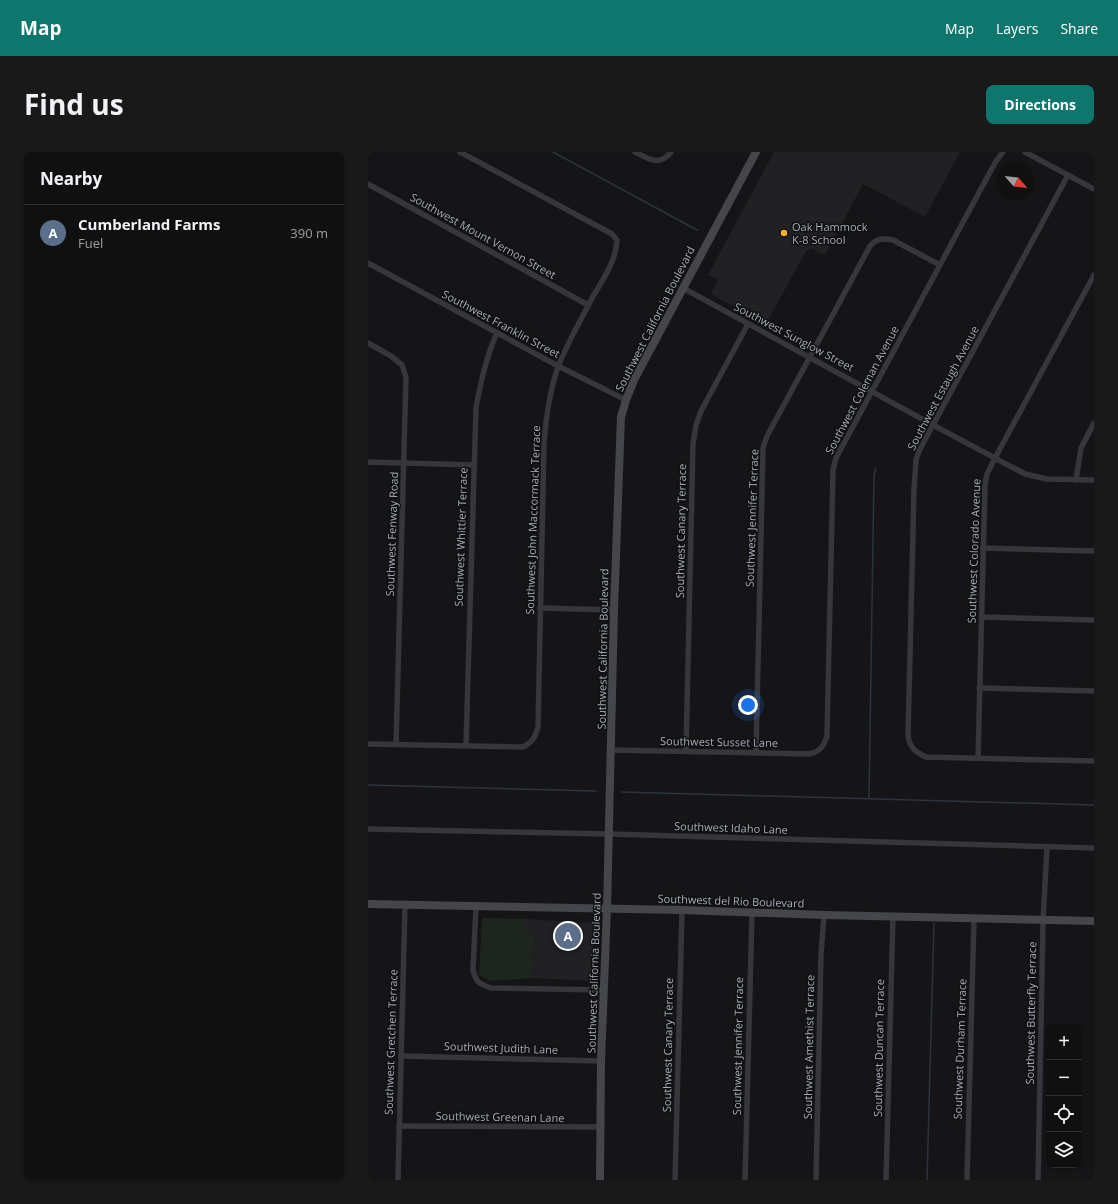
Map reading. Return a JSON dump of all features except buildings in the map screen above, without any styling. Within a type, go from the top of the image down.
[{"type":"street","name":"Southwest John Maccormack Terrace","points":[[460,152],[612,234],[617,240],[617,250],[612,262],[588,305],[558,366],[550,395],[545,424],[538,727],[531,743],[523,747],[466,745]]},
{"type":"street","points":[[635,152],[656,161],[663,159],[671,152]]},
{"type":"street","name":"Southwest California Boulevard","points":[[600,1180],[602,1128],[601,1061],[612,750],[614,610],[622,418],[626,400],[635,378],[756,152]]},
{"type":"street","name":"Southwest Coleman Avenue","points":[[823,746],[827,736],[833,470],[836,458],[996,161],[1003,152]]},
{"type":"street","points":[[1025,152],[1094,189]]},
{"type":"street","name":"Southwest Estaugh Avenue","points":[[978,758],[926,756],[913,750],[909,743],[915,473],[919,451],[1068,175]]},
{"type":"street","name":"Southwest Mount Vernon Street","points":[[368,184],[588,305]]},
{"type":"street","name":"Southwest Jennifer Terrace","points":[[756,752],[763,448],[767,436],[870,246],[874,242],[885,238],[893,240],[940,265]]},
{"type":"street","name":"Southwest Franklin Street","points":[[368,263],[558,366],[626,400]]},
{"type":"street","name":"Southwest Colorado Avenue","points":[[978,758],[986,478],[1094,275]]},
{"type":"street","name":"Southwest Sunglow Street","points":[[683,288],[1025,474],[1047,479],[1094,480]]},
{"type":"street","name":"Southwest Canary Terrace","points":[[686,751],[693,444],[696,425],[701,411],[748,324]]},
{"type":"street","name":"Southwest Whittier Terrace","points":[[466,745],[473,465],[476,407],[487,361],[497,333]]},
{"type":"street","name":"Southwest Fenway Road","points":[[368,343],[402,365],[406,376],[396,744]]},
{"type":"street","points":[[1076,480],[1081,448],[1094,423]]},
{"type":"street","points":[[368,462],[473,465]]},
{"type":"street","points":[[983,548],[1094,551]]},
{"type":"street","points":[[540,608],[614,610]]},
{"type":"street","points":[[982,617],[1094,620]]},
{"type":"street","points":[[980,688],[1094,691]]},
{"type":"street","points":[[368,744],[466,745]]},
{"type":"street","name":"Southwest Susset Lane","points":[[612,750],[809,754],[817,752],[823,746]]},
{"type":"street","points":[[978,758],[1094,761]]},
{"type":"street","name":"Southwest Idaho Lane","points":[[368,829],[609,834],[1094,848]]},
{"type":"street","name":"Southwest Butterfly Terrace","points":[[1038,1180],[1043,921],[1047,847]]},
{"type":"street","name":"Southwest del Rio Boulevard","points":[[368,904],[682,910],[1094,922]]},
{"type":"street","name":"Southwest Gretchen Terrace","points":[[398,1180],[404,905]]},
{"type":"street","points":[[476,907],[473,970],[476,979],[482,985],[491,988],[604,990]]},
{"type":"street","name":"Southwest Canary Terrace","points":[[675,1180],[682,910]]},
{"type":"street","name":"Southwest Jennifer Terrace","points":[[745,1180],[752,912]]},
{"type":"street","name":"Southwest Amethist Terrace","points":[[816,1180],[821,954],[824,915]]},
{"type":"street","name":"Southwest Duncan Terrace","points":[[886,1180],[893,916]]},
{"type":"street","name":"Southwest Durham Terrace","points":[[967,1180],[974,919]]},
{"type":"street","name":"Southwest Judith Lane","points":[[401,1056],[601,1061]]},
{"type":"street","name":"Southwest Greenan Lane","points":[[399,1126],[602,1128]]},
{"type":"shaded area","name":"Oak Hammock K-8 School","points":[[774,152],[960,152],[925,217],[863,184],[825,255],[812,249],[806,251],[766,324],[711,294],[718,280],[708,275]]},
{"type":"shaded area","points":[[482,918],[525,919],[525,934],[536,934],[533,978],[491,981],[479,975]]},
{"type":"shaded area","points":[[525,919],[595,923],[592,978],[590,981],[533,978],[536,935],[524,934]]},
{"type":"waterway","points":[[553,152],[697,230]]},
{"type":"waterway","points":[[869,798],[874,476],[876,468]]},
{"type":"waterway","points":[[368,785],[596,791]]},
{"type":"waterway","points":[[622,792],[1094,805]]},
{"type":"waterway","points":[[927,1180],[934,923]]},
{"type":"place","name":"Oak Hammock K-8 School","points":[[784,233]]},
{"type":"place","name":"Cumberland Farms","points":[[568,936]]}]
